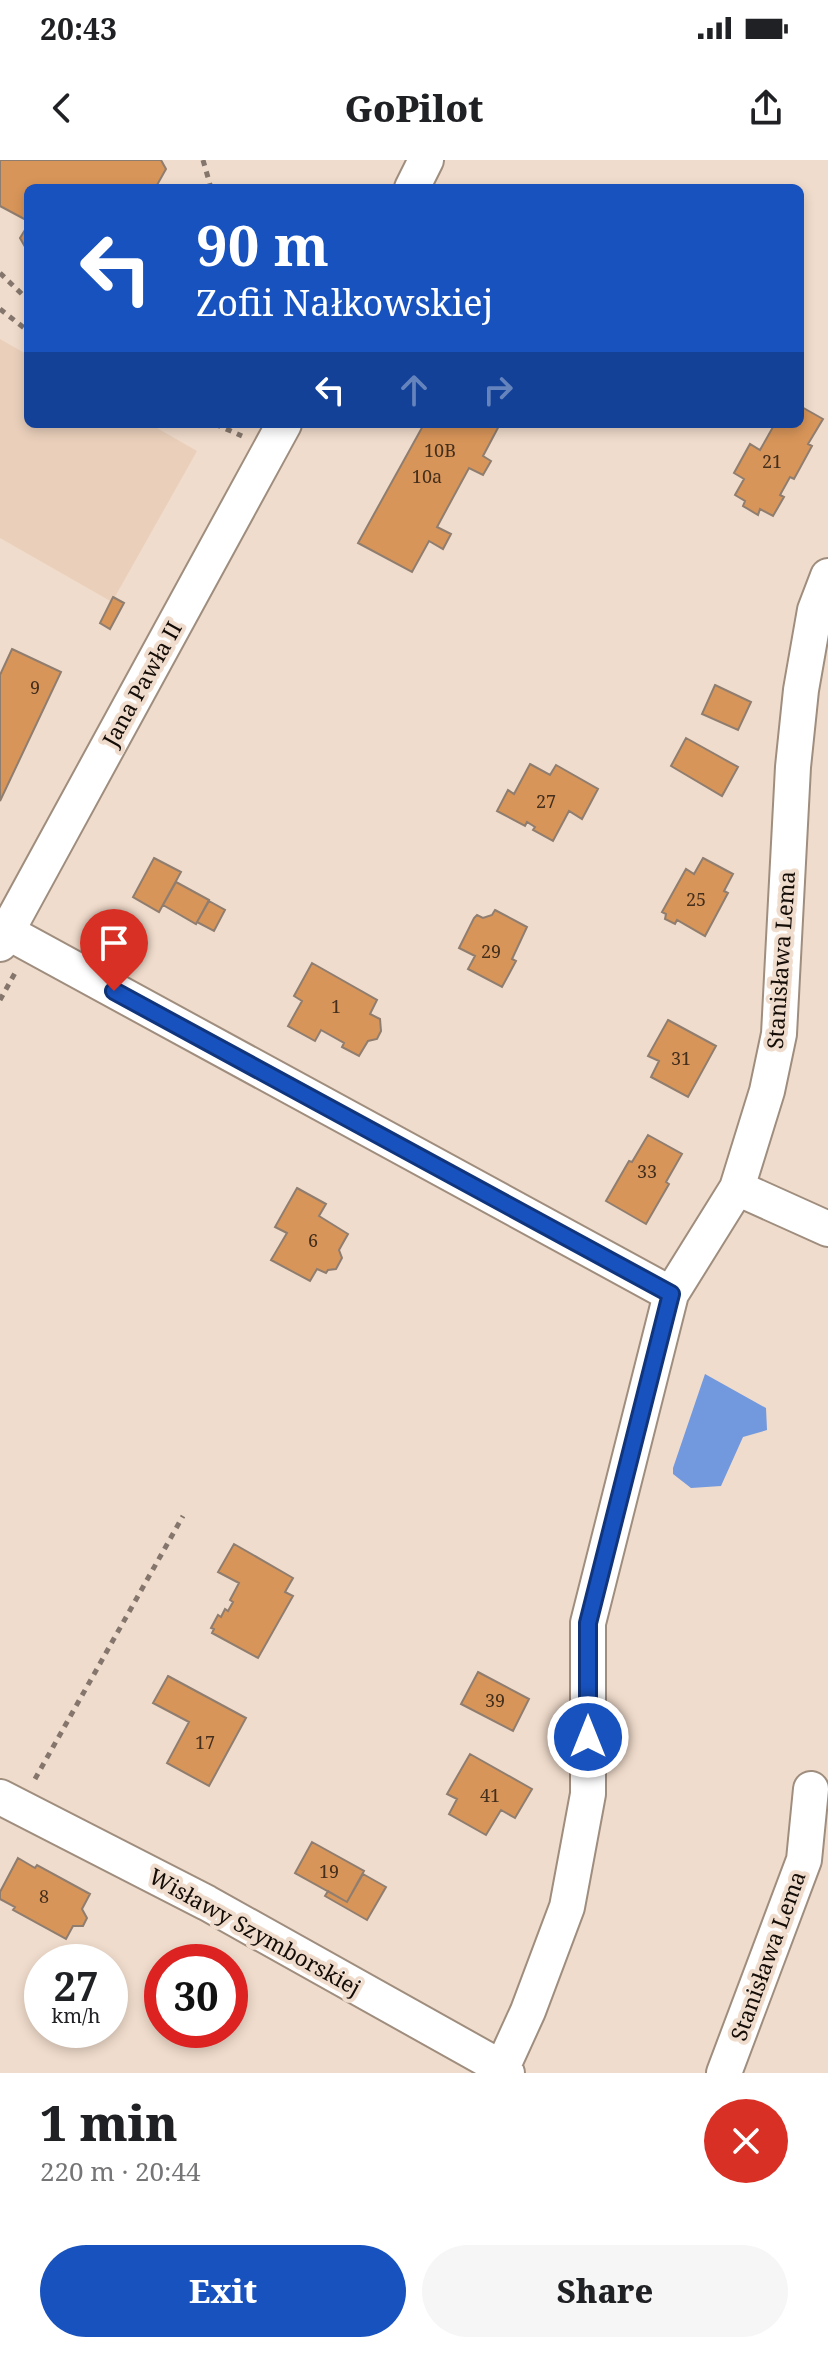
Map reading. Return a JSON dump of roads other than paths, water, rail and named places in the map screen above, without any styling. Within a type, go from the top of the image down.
[{"type":"street","points":[[414,184],[426,160]]},
{"type":"street","name":"Jana Pawła II","points":[[3,938],[282,428]]},
{"type":"street","name":"Stanisława Lema","points":[[504,2070],[567,1907],[588,1794],[588,1623],[671,1294],[737,1188],[767,1091],[779,1034],[793,767],[801,690],[815,610],[828,576]]},
{"type":"street","points":[[3,938],[671,1294]]},
{"type":"street","points":[[737,1188],[828,1229]]},
{"type":"street","name":"Stanisława Lema","points":[[724,2073],[804,1860],[811,1789]]},
{"type":"street","name":"Wisławy Szymborskiej","points":[[10,1802],[207,1903],[504,2070]]},
{"type":"water","points":[[705,1374],[766,1408],[767,1430],[743,1437],[721,1486],[691,1488],[673,1474],[673,1468]]}]
